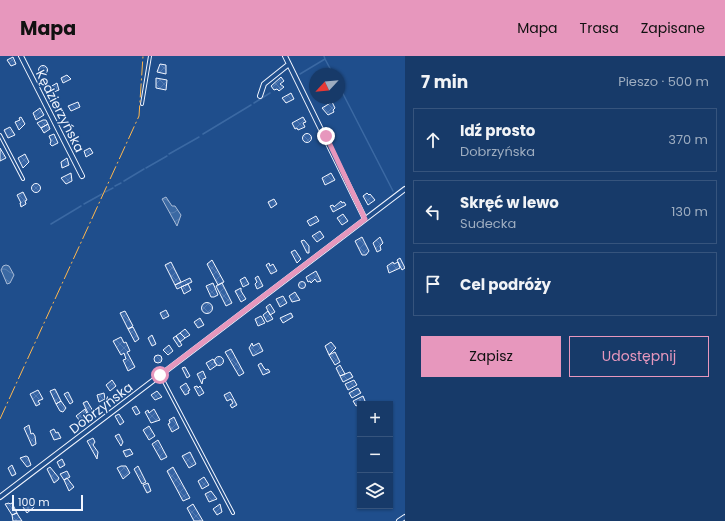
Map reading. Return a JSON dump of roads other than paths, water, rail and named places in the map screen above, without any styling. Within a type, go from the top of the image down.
[{"type":"street","name":"Kędzierzyńska","points":[[20,56],[82,176]]},
{"type":"street","points":[[285,56],[365,219]]},
{"type":"street","points":[[260,96],[264,84],[289,64]]},
{"type":"street","name":"Dobrzyńska","points":[[0,497],[405,189]]},
{"type":"street","points":[[399,521],[405,517]]},
{"type":"lane","points":[[142,104],[150,56]]},
{"type":"lane","points":[[0,135],[23,179]]},
{"type":"lane","points":[[160,375],[233,513]]},
{"type":"water","points":[[166,197],[181,215],[177,226],[162,199]]},
{"type":"water","points":[[3,266],[9,266],[14,275],[10,283],[7,284],[1,270]]},
{"type":"waterway","points":[[300,74],[325,59],[324,56]]},
{"type":"waterway","points":[[325,59],[330,68]]},
{"type":"waterway","points":[[254,103],[270,93]]},
{"type":"waterway","points":[[345,98],[393,191]]},
{"type":"waterway","points":[[203,134],[251,105]]},
{"type":"waterway","points":[[169,154],[199,137]]},
{"type":"waterway","points":[[146,168],[167,156]]},
{"type":"waterway","points":[[124,181],[144,169]]},
{"type":"waterway","points":[[115,186],[121,183]]},
{"type":"waterway","points":[[105,192],[113,188]]},
{"type":"waterway","points":[[84,204],[102,194]]},
{"type":"waterway","points":[[51,224],[81,206]]}]
